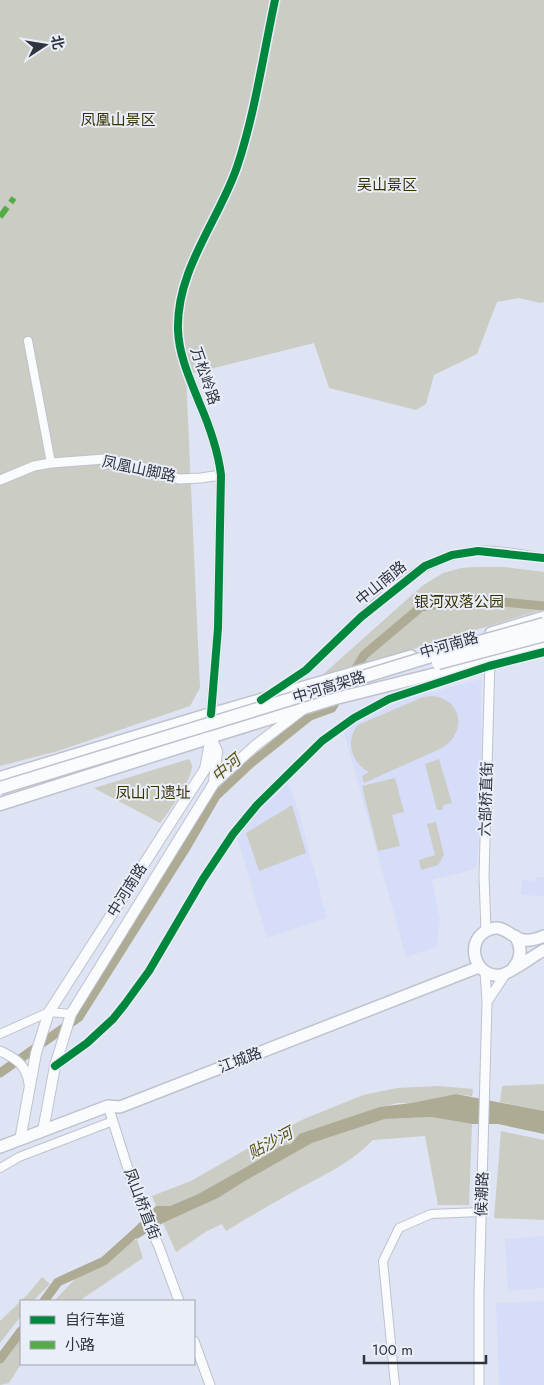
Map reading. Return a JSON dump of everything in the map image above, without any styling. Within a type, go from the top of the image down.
[{"type":"highway","name":"中河高架路","points":[[0,788],[544,624]]},
{"type":"highway","name":"中河高架路","points":[[0,795],[344,688],[544,635]]},
{"type":"highway","points":[[0,778],[211,714]]},
{"type":"highway","points":[[0,804],[211,737]]},
{"type":"main road","name":"中河南路","points":[[211,714],[544,617]]},
{"type":"main road","name":"中河南路","points":[[20,1140],[36,1053],[49,1012],[205,769],[211,737],[340,697],[490,663],[544,644]]},
{"type":"main road","name":"中河南路","points":[[43,1131],[54,1066],[70,1016],[214,783],[256,745],[306,707]]},
{"type":"main road","points":[[211,714],[211,737],[217,751],[214,783]]},
{"type":"main road","points":[[482,969],[475,959],[474,951],[480,936],[486,931],[493,928],[501,928],[526,940],[544,936]]},
{"type":"main road","points":[[510,970],[520,955],[515,936]]},
{"type":"main road","points":[[510,970],[544,950]]},
{"type":"main road","name":"江城路","points":[[0,1147],[108,1106],[120,1107],[482,969],[492,974],[510,970]]},
{"type":"street","name":"万松岭路","points":[[211,714],[218,628],[221,475],[214,444],[182,355],[178,329],[179,312],[190,270],[230,187],[244,145],[275,0]]},
{"type":"street","points":[[28,342],[50,463]]},
{"type":"street","name":"凤凰山脚路","points":[[0,480],[34,466],[105,459],[135,465],[179,479],[221,475]]},
{"type":"street","name":"中山南路","points":[[261,700],[306,670],[361,617],[426,566],[452,555],[478,551],[544,558]]},
{"type":"street","name":"六部桥直街","points":[[486,931],[484,876],[490,663]]},
{"type":"street","name":"候潮路","points":[[479,1385],[479,1294],[487,1002],[482,969]]},
{"type":"street","points":[[487,1002],[510,970]]},
{"type":"street","points":[[0,1034],[49,1012],[70,1016]]},
{"type":"street","points":[[0,1051],[23,1065],[28,1074],[30,1088]]},
{"type":"street","name":"凤山桥直街","points":[[108,1106],[136,1194],[179,1300]]},
{"type":"street","points":[[0,1168],[19,1156],[113,1121]]},
{"type":"street","points":[[395,1385],[383,1262],[395,1236],[399,1228],[431,1214],[481,1212]]},
{"type":"street","points":[[195,1344],[210,1385]]},
{"type":"shaded area","points":[[481,679],[482,794],[477,864],[472,870],[432,880],[440,919],[437,947],[406,957],[343,729],[405,699]]},
{"type":"shaded area","points":[[288,781],[299,813],[327,918],[267,938],[236,834]]},
{"type":"shaded area","points":[[536,877],[544,877],[544,896],[521,895],[522,880],[535,881]]},
{"type":"shaded area","points":[[456,1094],[544,1111],[544,1134],[498,1124],[472,1124],[431,1117],[385,1119],[312,1143],[218,1198],[163,1223],[137,1239],[132,1230],[156,1206],[170,1206],[198,1194],[282,1145],[291,1144],[299,1134],[380,1107]]},
{"type":"shaded area","points":[[544,1236],[544,1288],[508,1291],[505,1239]]},
{"type":"shaded area","points":[[544,1301],[544,1385],[499,1385],[496,1303]]},
{"type":"green space","points":[[0,0],[544,0],[544,302],[540,303],[519,298],[497,302],[477,354],[434,375],[426,404],[416,410],[329,388],[314,343],[186,375],[200,688],[190,706],[58,751],[0,766]]},
{"type":"green space","name":"银河双落公园","points":[[503,567],[544,572],[544,609],[319,678],[422,586],[443,573],[461,568]]},
{"type":"green space","points":[[423,697],[442,698],[450,703],[455,710],[458,726],[450,742],[442,748],[364,783],[362,776],[369,772],[354,757],[351,744],[354,731],[358,725]]},
{"type":"green space","name":"凤山门遗址","points":[[189,759],[192,766],[188,779],[174,804],[160,823],[94,788]]},
{"type":"green space","points":[[439,759],[452,803],[443,805],[442,810],[437,810],[425,764]]},
{"type":"green space","points":[[395,778],[404,812],[392,815],[400,846],[378,851],[362,786]]},
{"type":"green space","points":[[292,805],[306,853],[259,871],[246,833]]},
{"type":"green space","points":[[436,822],[444,855],[438,865],[421,870],[419,860],[435,855],[427,824]]},
{"type":"green space","points":[[544,1084],[544,1111],[500,1102],[502,1086]]},
{"type":"green space","points":[[439,1086],[473,1089],[472,1096],[456,1094],[411,1103],[397,1103],[299,1134],[291,1144],[282,1145],[198,1194],[170,1206],[156,1206],[152,1196],[191,1181],[266,1138],[304,1119],[363,1095],[397,1088]]},
{"type":"green space","points":[[431,1117],[472,1124],[469,1205],[438,1205],[425,1136],[373,1140],[339,1167],[226,1231],[222,1224],[207,1231],[176,1252],[163,1223],[218,1198],[312,1143],[385,1119]]},
{"type":"green space","points":[[501,1131],[544,1140],[544,1220],[494,1218]]},
{"type":"green space","points":[[137,1239],[143,1258],[80,1300],[55,1300],[75,1279],[106,1262],[126,1244]]},
{"type":"green space","points":[[42,1277],[50,1284],[34,1300],[22,1300]]},
{"type":"green space","points":[[20,1302],[20,1317],[0,1343],[0,1321]]},
{"type":"green space","points":[[20,1339],[20,1365],[9,1383],[0,1385],[0,1364]]},
{"type":"waterway","name":"中河","points":[[0,1073],[79,1017],[187,846],[216,796],[250,764],[310,716],[332,708],[364,655],[421,607],[470,599],[544,606]]},
{"type":"waterway","name":"贴沙河","points":[[45,1300],[58,1282],[104,1261],[134,1234],[143,1229]]},
{"type":"waterway","name":"贴沙河","points":[[0,1359],[20,1332]]},
{"type":"marked path","points":[[0,217],[14,198]]},
{"type":"cycle path","points":[[211,714],[218,628],[221,475],[213,438],[183,358],[178,330],[179,308],[191,266],[237,167],[254,105],[275,0]]},
{"type":"cycle path","points":[[261,700],[306,670],[361,617],[425,566],[452,555],[478,551],[544,558]]},
{"type":"cycle path","points":[[55,1066],[87,1043],[113,1019],[149,971],[203,879],[233,834],[257,805],[322,741],[354,718],[389,699],[489,666],[544,652]]},
{"type":"park label","name":"凤凰山景区","points":[[118,120]]},
{"type":"park label","name":"吴山景区","points":[[387,185]]}]
